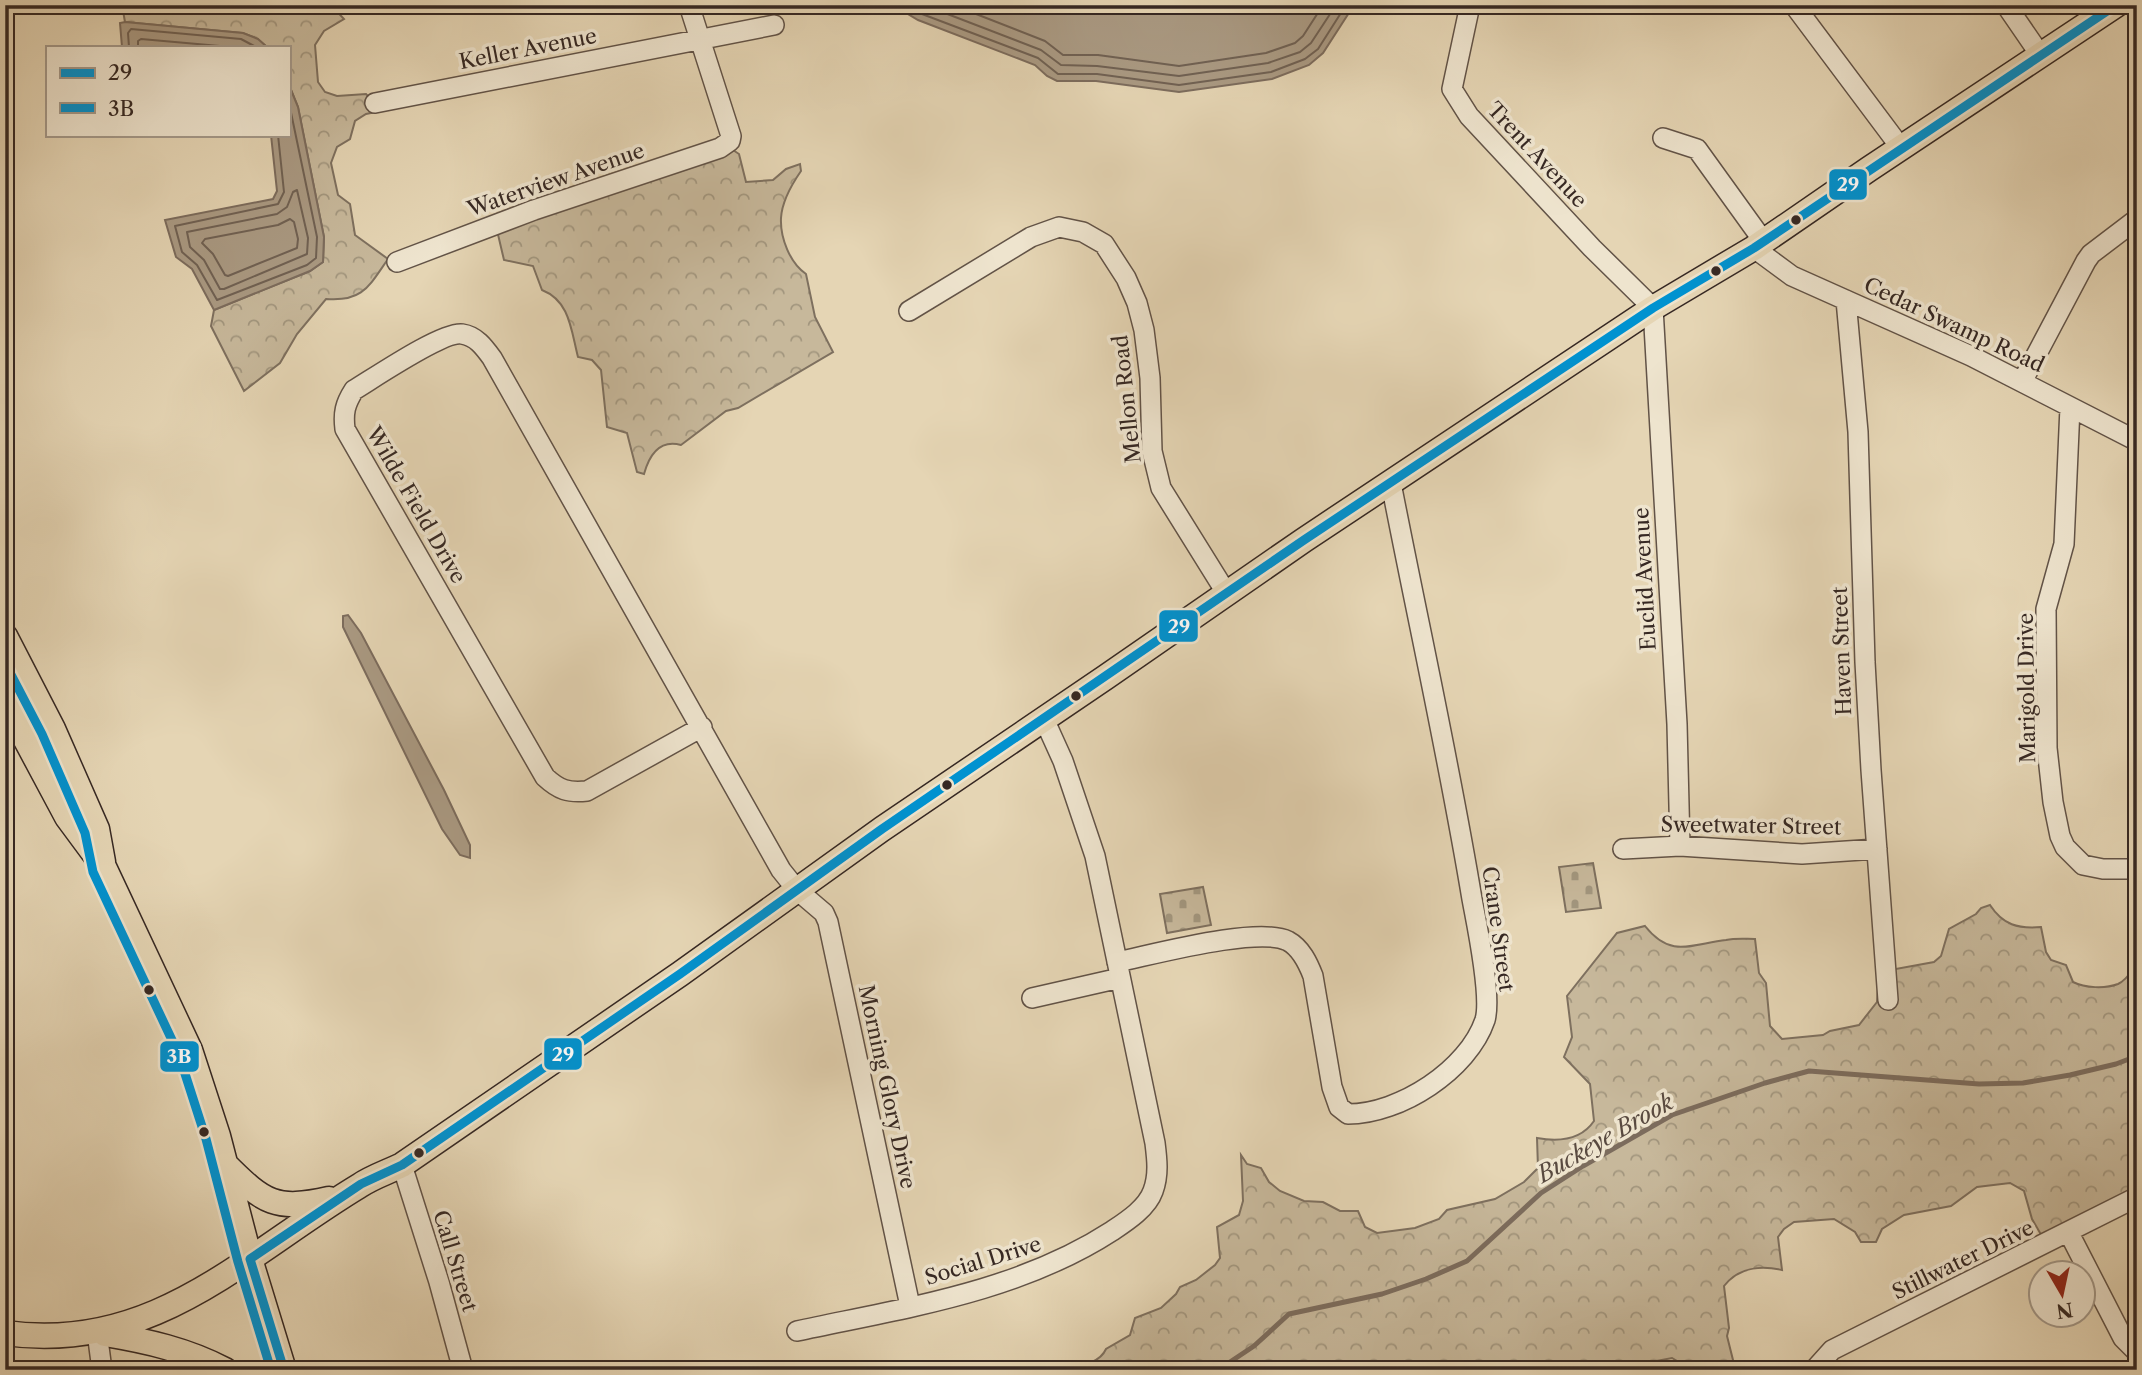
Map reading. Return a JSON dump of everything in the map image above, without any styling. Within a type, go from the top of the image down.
[{"type":"main road","points":[[5,1333],[65,1336],[97,1332],[126,1325],[163,1310],[250,1259],[361,1184],[402,1165],[436,1139],[680,974],[882,829],[1391,483],[1653,308],[1759,245],[2116,5]]},
{"type":"main road","points":[[5,636],[53,729],[97,829],[104,867]]},
{"type":"main road","points":[[5,701],[67,817],[104,867],[190,1050],[226,1165],[250,1259],[284,1370]]},
{"type":"main road","points":[[226,1165],[246,1186],[271,1202],[300,1206],[344,1196]]},
{"type":"main road","points":[[97,1332],[166,1347],[201,1358],[225,1370]]},
{"type":"street","points":[[689,5],[700,38]]},
{"type":"street","name":"Trent Avenue","points":[[1471,5],[1452,89],[1457,98],[1469,116],[1592,248],[1653,308]]},
{"type":"street","points":[[1794,5],[1901,148]]},
{"type":"street","points":[[2006,5],[2041,56]]},
{"type":"street","name":"Keller Avenue","points":[[375,103],[774,25]]},
{"type":"street","name":"Waterview Avenue","points":[[397,262],[534,210],[720,148],[730,141],[731,136],[700,38]]},
{"type":"street","name":"Cedar Swamp Road","points":[[1663,138],[1697,149],[1759,245],[1792,275],[1971,356],[2137,441]]},
{"type":"street","points":[[2022,382],[2091,254],[2137,219]]},
{"type":"street","name":"Mellon Road","points":[[909,311],[1031,237],[1059,228],[1070,228],[1104,244],[1120,264],[1137,303],[1144,331],[1150,378],[1152,451],[1161,488],[1227,594]]},
{"type":"street","name":"Haven Street","points":[[1846,300],[1858,432],[1865,662],[1888,1000]]},
{"type":"street","name":"Euclid Avenue","points":[[1653,308],[1677,724],[1680,846]]},
{"type":"street","name":"Wilde Field Drive","points":[[702,727],[587,791],[570,793],[556,788],[545,777],[345,429],[343,415],[346,401],[354,390],[444,337],[466,334],[480,342],[492,358],[702,727],[781,870],[797,890]]},
{"type":"street","name":"Marigold Drive","points":[[2070,407],[2064,544],[2046,610],[2047,748],[2053,802],[2065,847],[2083,865],[2103,869],[2137,869]]},
{"type":"street","name":"Crane Street","points":[[1119,970],[1199,945],[1247,938],[1270,937],[1288,941],[1306,960],[1313,976],[1332,1087],[1339,1107],[1348,1114],[1373,1110],[1406,1099],[1458,1064],[1475,1043],[1486,1017],[1482,957],[1440,726],[1391,483]]},
{"type":"street","name":"Social Drive","points":[[797,1331],[995,1286],[1056,1264],[1123,1224],[1142,1208],[1153,1191],[1158,1165],[1155,1143],[1096,856],[1063,761],[1044,719]]},
{"type":"street","name":"Sweetwater Street","points":[[1623,849],[1680,846],[1802,854],[1877,849]]},
{"type":"street","name":"Morning Glory Drive","points":[[797,890],[824,913],[828,922],[910,1306]]},
{"type":"street","points":[[1032,998],[1119,970]]},
{"type":"street","name":"Call Street","points":[[402,1165],[463,1370]]},
{"type":"street","name":"Stillwater Drive","points":[[1814,1370],[1832,1350],[2137,1197]]},
{"type":"street","points":[[2069,1233],[2123,1338],[2137,1352]]},
{"type":"street","points":[[97,1332],[102,1370]]},
{"type":"green space","points":[[122,5],[331,5],[344,19],[324,31],[315,45],[318,82],[325,92],[337,96],[366,94],[375,103],[391,109],[366,114],[355,121],[350,139],[337,147],[331,163],[338,195],[350,204],[355,235],[388,259],[370,284],[357,295],[326,299],[297,334],[280,363],[244,391],[211,326],[214,310],[310,271],[323,262],[324,237],[298,107],[290,87],[290,46],[266,46],[258,39],[243,33],[125,22]]},
{"type":"green space","points":[[727,146],[739,154],[746,182],[773,180],[786,169],[800,164],[801,171],[783,205],[782,234],[791,257],[806,274],[815,317],[833,352],[738,408],[726,411],[681,445],[667,444],[656,450],[644,474],[637,472],[627,433],[607,427],[601,370],[592,360],[578,357],[564,309],[558,301],[542,290],[533,266],[504,260],[496,226]]},
{"type":"green space","points":[[1593,863],[1601,908],[1566,912],[1559,867]]},
{"type":"green space","points":[[1203,887],[1211,925],[1167,933],[1160,894]]},
{"type":"green space","points":[[1990,905],[2000,917],[2012,924],[2041,927],[2046,952],[2051,960],[2066,965],[2073,982],[2089,987],[2113,986],[2127,977],[2137,964],[2137,1198],[2047,1245],[2032,1219],[2024,1191],[2010,1183],[1977,1187],[1951,1206],[1904,1215],[1882,1229],[1876,1242],[1861,1242],[1855,1232],[1834,1219],[1794,1222],[1778,1237],[1782,1270],[1750,1269],[1736,1275],[1724,1286],[1729,1328],[1727,1336],[1735,1368],[1730,1370],[1692,1370],[1672,1358],[1609,1370],[1585,1370],[1575,1363],[1539,1367],[1535,1370],[1056,1370],[1097,1359],[1106,1349],[1130,1335],[1135,1318],[1161,1308],[1180,1287],[1196,1280],[1215,1265],[1220,1258],[1217,1227],[1239,1215],[1243,1201],[1241,1155],[1247,1164],[1261,1168],[1269,1182],[1280,1191],[1304,1201],[1323,1202],[1340,1211],[1358,1211],[1365,1227],[1377,1233],[1415,1228],[1439,1219],[1447,1210],[1495,1199],[1524,1182],[1538,1168],[1537,1138],[1553,1140],[1576,1136],[1594,1121],[1590,1084],[1564,1057],[1572,1037],[1567,996],[1617,933],[1645,926],[1664,943],[1682,947],[1730,939],[1755,939],[1759,973],[1766,983],[1770,1026],[1782,1039],[1823,1035],[1859,1025],[1877,1002],[1879,972],[1934,962],[1941,956],[1949,929]]},
{"type":"water","points":[[893,5],[1354,5],[1323,53],[1309,65],[1272,79],[1179,92],[1096,81],[1057,81],[1035,65],[918,20]]},
{"type":"water","points":[[120,23],[243,33],[258,39],[266,46],[122,46]]},
{"type":"water","points":[[290,87],[298,107],[324,237],[323,262],[310,271],[214,310],[192,269],[176,257],[165,220],[273,199],[277,191],[271,136],[290,136]]},
{"type":"water","points":[[348,615],[361,633],[444,790],[470,845],[470,858],[460,855],[442,829],[343,627],[343,616]]},
{"type":"waterway","name":"Buckeye Brook","points":[[1218,1370],[1254,1346],[1289,1314],[1382,1294],[1467,1261],[1541,1193],[1583,1166],[1672,1115],[1765,1083],[1809,1071],[1979,1084],[2023,1083],[2070,1075],[2137,1056]]},
{"type":"transit line","name":"29","points":[[250,1259],[361,1184],[402,1165],[680,974],[882,829],[1304,540],[1653,308],[1754,248],[2116,5]]},
{"type":"transit line","name":"3B","points":[[5,663],[42,734],[85,833],[93,872],[179,1055],[206,1139],[238,1262],[271,1370]]},
{"type":"transit line","name":"29","points":[[250,1259],[284,1370]]}]
